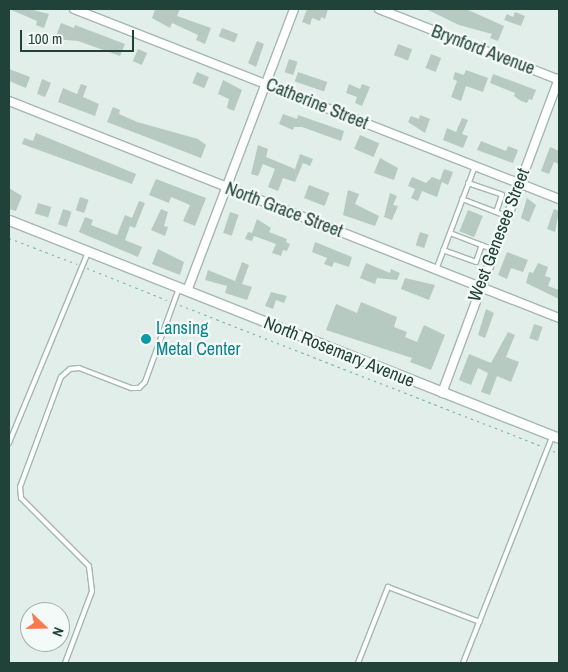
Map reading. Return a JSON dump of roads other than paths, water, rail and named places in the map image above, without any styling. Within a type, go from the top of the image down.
[{"type":"street","name":"Catherine Street","points":[[74,9],[559,199]]},
{"type":"street","points":[[183,290],[294,9]]},
{"type":"street","name":"Brynford Avenue","points":[[379,9],[559,79]]},
{"type":"street","name":"West Genesee Street","points":[[442,393],[479,287],[559,79]]},
{"type":"street","name":"North Grace Street","points":[[9,101],[559,318]]},
{"type":"street","name":"North Rosemary Avenue","points":[[9,220],[442,393],[556,436]]},
{"type":"lane","points":[[436,270],[474,166]]},
{"type":"lane","points":[[468,183],[502,195],[496,212]]},
{"type":"lane","points":[[462,199],[506,216]]},
{"type":"lane","points":[[450,233],[494,250]]},
{"type":"lane","points":[[443,250],[476,262],[482,245]]},
{"type":"lane","points":[[9,443],[88,252]]},
{"type":"lane","points":[[65,663],[92,592],[89,566],[21,498],[20,487],[62,377],[70,369],[79,368],[131,388],[140,388],[145,382],[174,302],[183,290]]},
{"type":"lane","points":[[464,663],[548,449],[556,436]]},
{"type":"lane","points":[[358,663],[388,587],[480,622]]},
{"type":"place","name":"Lansing Metal Center","points":[[146,339]]}]
